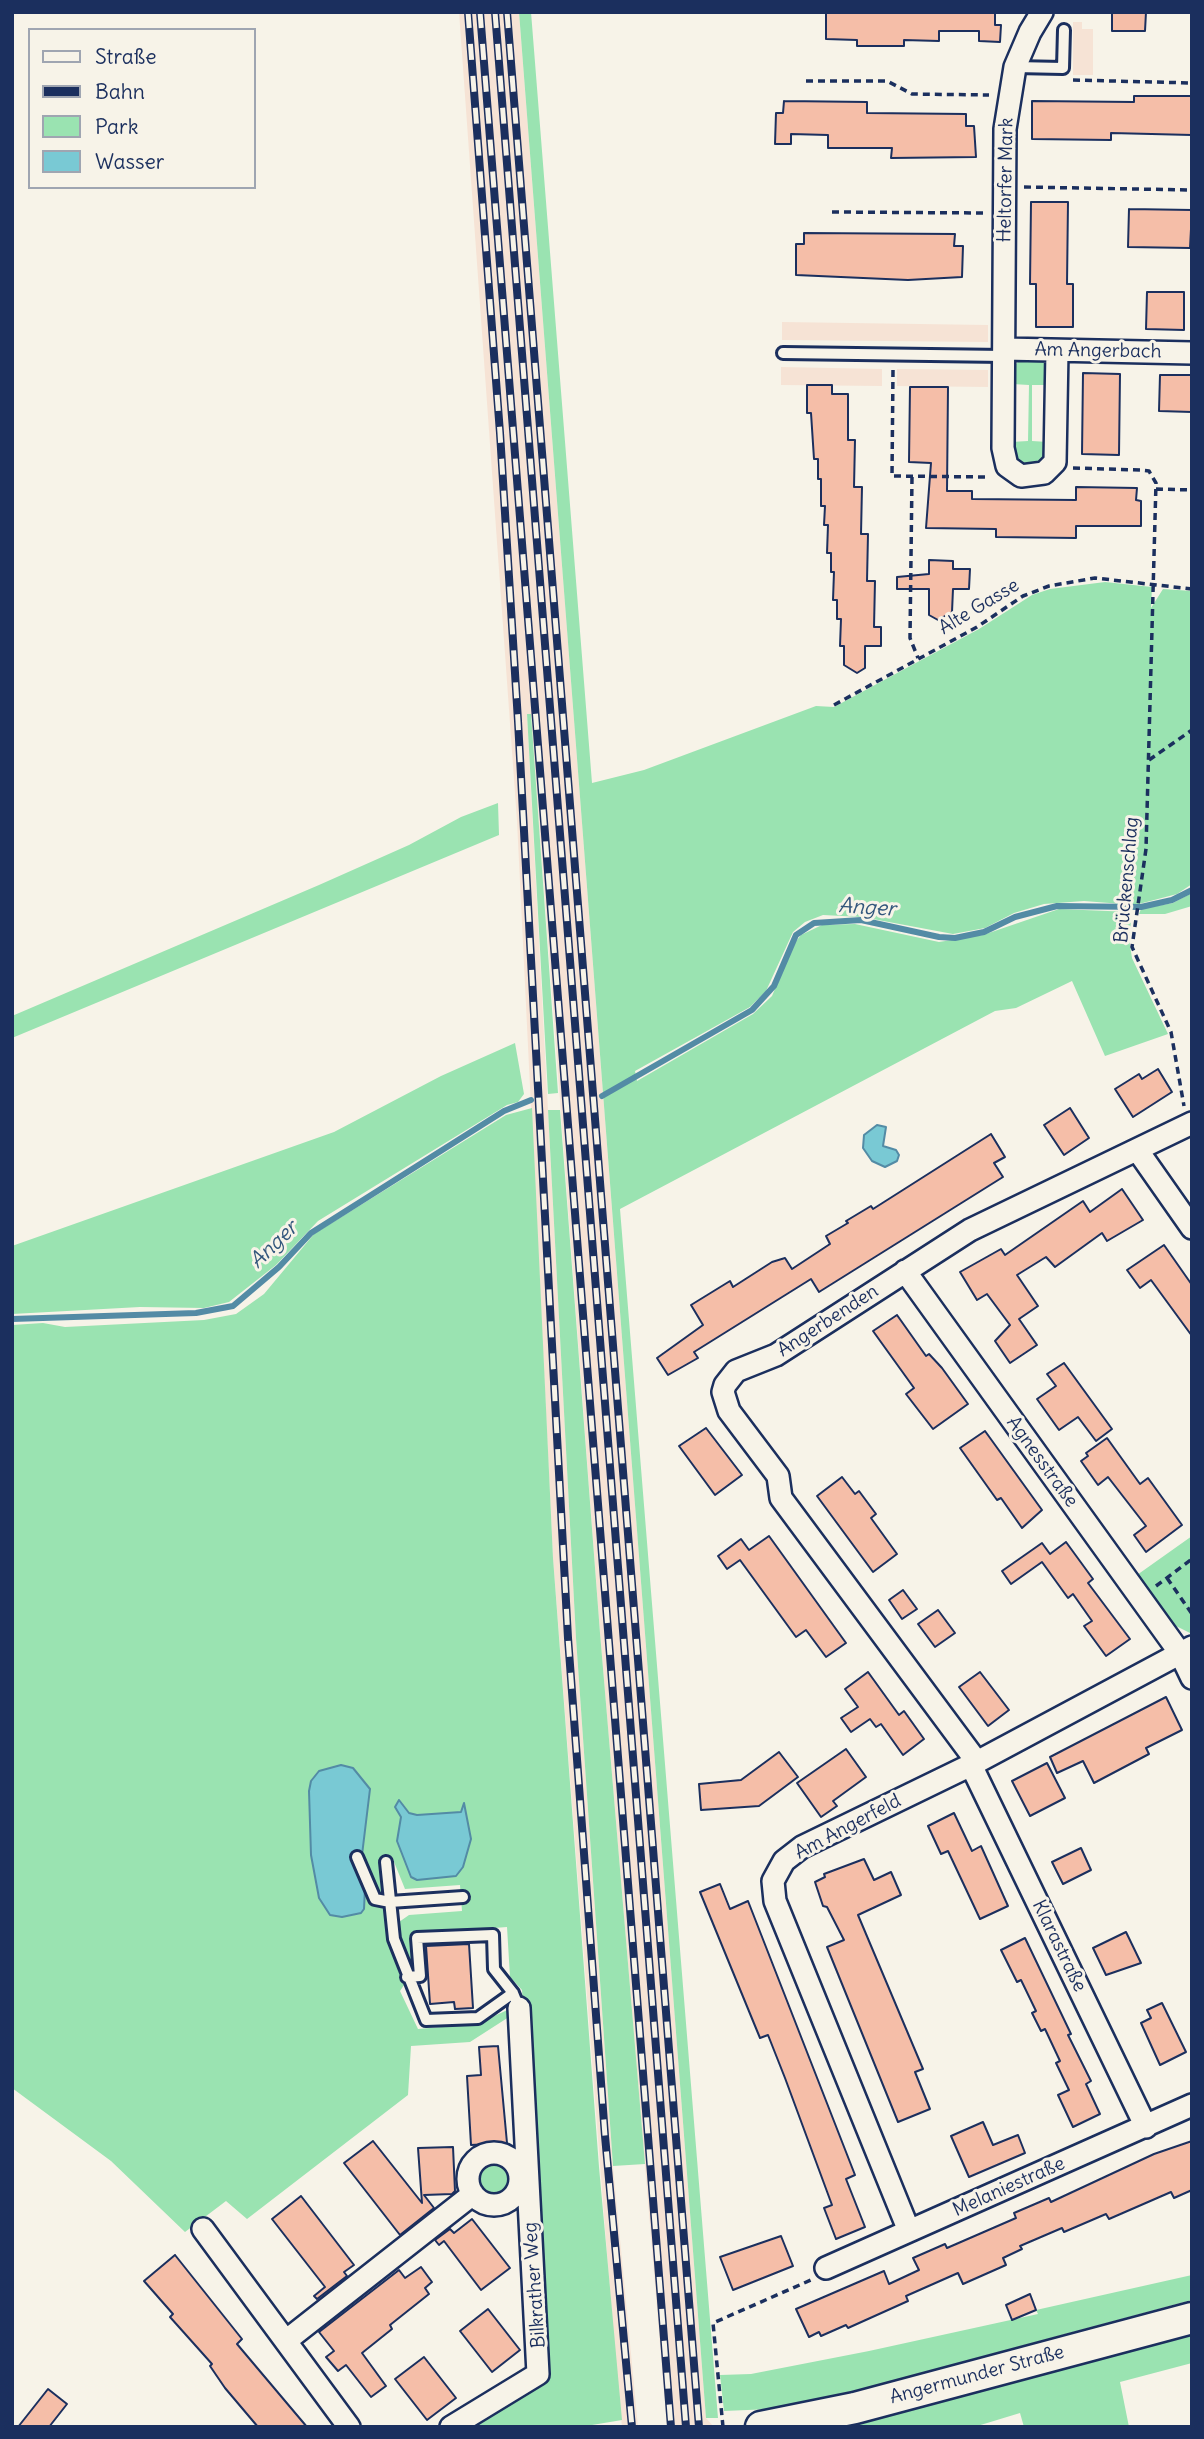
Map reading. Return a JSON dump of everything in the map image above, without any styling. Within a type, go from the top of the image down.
[{"type":"main road","name":"Angermunder Straße","points":[[761,2427],[855,2408],[1192,2318]]},
{"type":"street","name":"Heltorfer Mark","points":[[1007,466],[1003,448],[1004,187],[1008,95],[1015,67],[1042,12]]},
{"type":"street","points":[[1007,466],[1021,476],[1034,476],[1044,474],[1055,462],[1057,351]]},
{"type":"street","name":"Am Angerbach","points":[[1004,353],[1192,353]]},
{"type":"street","name":"Angerbenden","points":[[974,1763],[781,1498],[778,1476],[729,1411],[723,1392],[736,1371],[776,1355],[905,1271],[1003,1212],[1138,1152],[1191,1124]]},
{"type":"street","points":[[1138,1152],[1192,1228]]},
{"type":"street","name":"Agnesstraße","points":[[905,1271],[1140,1598],[1186,1650]]},
{"type":"street","points":[[1186,1650],[1192,1678]]},
{"type":"street","name":"Am Angerfeld","points":[[909,2231],[775,1901],[773,1881],[784,1861],[802,1847],[974,1763],[1186,1650]]},
{"type":"street","name":"Klarastraße","points":[[974,1763],[1146,2127]]},
{"type":"street","name":"Bilkrather Weg","points":[[451,2427],[538,2374],[524,2179],[516,2001]]},
{"type":"street","name":"Melaniestraße","points":[[826,2269],[1192,2105]]},
{"type":"street","points":[[288,2340],[473,2194],[469,2187],[469,2171],[479,2157],[486,2154],[510,2157],[524,2179]]},
{"type":"street","name":"Bilkrather Weg","points":[[473,2194],[486,2203],[502,2203],[515,2194],[524,2179]]},
{"type":"street","points":[[203,2229],[288,2340],[349,2427]]},
{"type":"lane","points":[[1015,67],[1063,68],[1064,30]]},
{"type":"lane","points":[[783,353],[1004,353]]},
{"type":"lane","points":[[357,1857],[375,1899],[390,1902],[463,1897]]},
{"type":"lane","points":[[386,1862],[394,1939],[407,1977],[426,2020],[478,2018],[516,2001],[494,1969],[493,1935],[417,1938],[420,1976],[407,1977]]},
{"type":"path","points":[[1067,80],[1192,83]]},
{"type":"path","points":[[806,81],[887,81],[912,94],[1008,95]]},
{"type":"path","points":[[1004,187],[1192,190]]},
{"type":"path","points":[[832,212],[1004,214]]},
{"type":"path","points":[[893,354],[892,476],[995,477],[1007,466]]},
{"type":"path","points":[[1055,462],[1065,468],[1149,471],[1156,483],[1156,489],[1192,489]]},
{"type":"path","points":[[912,477],[910,638],[918,658]]},
{"type":"path","name":"Brückenschlag","points":[[1156,489],[1146,849],[1134,923],[1135,955],[1171,1032],[1185,1111],[1191,1124]]},
{"type":"path","name":"Alte Gasse","points":[[834,705],[978,627],[1023,596],[1049,586],[1095,578],[1192,589]]},
{"type":"path","points":[[1149,760],[1192,730]]},
{"type":"path","points":[[1140,1598],[1192,1559]]},
{"type":"path","points":[[1167,1578],[1192,1614]]},
{"type":"path","points":[[723,2427],[713,2323],[821,2276],[826,2269]]},
{"type":"shaded area","points":[[459,12],[519,12],[706,2418],[714,2427],[667,2427],[600,1633],[531,715],[527,715],[576,1638],[613,2166],[638,2427],[622,2427],[553,1558],[517,821]]},
{"type":"shaded area","points":[[1073,22],[1082,22],[1082,29],[1093,29],[1093,75],[1073,75]]},
{"type":"shaded area","points":[[782,322],[988,325],[988,342],[782,340]]},
{"type":"shaded area","points":[[781,367],[882,369],[882,386],[781,385]]},
{"type":"shaded area","points":[[897,369],[988,370],[988,387],[897,386]]},
{"type":"green space","points":[[519,12],[531,12],[592,783],[644,770],[816,706],[834,707],[979,629],[1032,595],[1050,589],[1105,582],[1152,587],[1151,608],[1163,589],[1192,591],[1192,884],[1177,894],[1135,905],[1084,901],[1044,904],[1014,913],[985,928],[953,934],[862,917],[823,915],[805,922],[793,932],[766,991],[750,1007],[635,1071],[637,1081],[753,1014],[772,996],[794,944],[801,935],[822,925],[855,924],[939,942],[983,935],[1059,909],[1132,912],[1129,939],[1132,958],[1168,1034],[1105,1056],[1072,981],[1016,1008],[995,1011],[620,1209],[718,2418],[706,2418]]},
{"type":"green space","points":[[1021,359],[1040,359],[1048,367],[1049,385],[1032,385],[1032,441],[1048,442],[1049,452],[1042,464],[1029,467],[1016,463],[1011,442],[1028,441],[1029,385],[1012,384],[1013,367]]},
{"type":"green space","points":[[527,714],[531,714],[558,1093],[548,1094]]},
{"type":"green space","points":[[498,803],[499,835],[12,1038],[12,1016],[319,885],[409,845],[461,817]]},
{"type":"green space","points":[[1192,893],[1192,906],[1165,914],[1139,914],[1141,909],[1173,903]]},
{"type":"green space","points":[[515,1043],[524,1094],[518,1102],[507,1105],[318,1221],[276,1265],[229,1302],[204,1308],[140,1307],[12,1314],[12,1246],[334,1132],[441,1076]]},
{"type":"green space","points":[[532,1108],[553,1558],[599,2167],[622,2420],[580,2427],[455,2427],[542,2376],[522,1990],[510,1977],[507,1927],[415,1934],[414,1966],[410,1970],[399,1940],[399,1922],[409,1915],[462,1911],[460,1885],[405,1889],[392,1857],[380,1858],[387,1940],[404,1985],[400,1991],[418,2029],[476,2024],[512,2008],[512,2015],[470,2042],[411,2046],[408,2095],[247,2219],[226,2201],[185,2232],[111,2161],[12,2088],[12,1325],[43,1323],[65,1327],[204,1320],[236,1314],[264,1294],[314,1234],[506,1115]]},
{"type":"green space","points":[[548,1110],[560,1110],[600,1633],[645,2164],[613,2166],[576,1638]]},
{"type":"green space","points":[[1192,1536],[1192,1634],[1174,1625],[1137,1575]]},
{"type":"green space","points":[[494,2161],[507,2166],[512,2179],[507,2192],[494,2197],[481,2192],[476,2179],[481,2166]]},
{"type":"green space","points":[[1192,2275],[1192,2300],[861,2389],[771,2409],[724,2411],[720,2375],[751,2374],[869,2351],[1038,2314],[1036,2310]]},
{"type":"green space","points":[[1192,2333],[1192,2363],[1120,2382],[1129,2427],[1024,2427],[1020,2413],[974,2427],[842,2427]]},
{"type":"water","points":[[877,1125],[886,1127],[883,1146],[896,1150],[899,1155],[897,1161],[885,1167],[872,1161],[863,1148],[864,1135]]},
{"type":"water","points":[[341,1765],[353,1768],[370,1789],[362,1855],[375,1884],[365,1888],[364,1909],[361,1913],[342,1917],[330,1915],[319,1898],[311,1855],[309,1791],[311,1781],[319,1771]]},
{"type":"water","points":[[399,1800],[409,1813],[417,1815],[461,1812],[464,1803],[471,1839],[463,1867],[456,1876],[417,1880],[411,1877],[397,1841],[401,1817],[395,1807]]},
{"type":"building","points":[[826,12],[995,12],[995,25],[1001,25],[1000,42],[979,41],[979,31],[939,31],[939,41],[904,40],[904,46],[857,46],[857,40],[826,39]]},
{"type":"building","points":[[1112,12],[1146,12],[1145,31],[1112,31]]},
{"type":"building","points":[[1134,96],[1192,96],[1192,135],[1111,133],[1111,140],[1032,139],[1032,101],[1134,102]]},
{"type":"building","points":[[784,101],[867,102],[867,113],[966,114],[966,126],[974,126],[976,157],[891,158],[892,148],[828,148],[828,135],[791,134],[791,144],[775,144],[776,113],[783,113]]},
{"type":"building","points":[[1031,202],[1068,202],[1067,284],[1073,284],[1073,327],[1036,327],[1036,284],[1030,284]]},
{"type":"building","points":[[1129,209],[1192,210],[1190,248],[1128,247]]},
{"type":"building","points":[[804,233],[955,234],[954,246],[963,246],[962,277],[908,280],[796,275],[796,244],[804,244]]},
{"type":"building","points":[[1147,292],[1184,292],[1184,330],[1146,329]]},
{"type":"building","points":[[1083,373],[1120,374],[1119,455],[1082,454]]},
{"type":"building","points":[[1160,375],[1192,375],[1192,412],[1159,411]]},
{"type":"building","points":[[807,385],[832,385],[832,394],[848,394],[848,440],[855,440],[854,487],[862,487],[861,534],[868,534],[867,581],[875,581],[874,627],[881,627],[881,646],[865,646],[865,668],[857,673],[844,665],[844,646],[840,646],[841,619],[837,619],[837,600],[833,600],[834,572],[831,572],[831,553],[827,553],[828,525],[824,525],[825,506],[821,506],[821,479],[818,479],[818,459],[814,459],[811,413],[807,413]]},
{"type":"building","points":[[910,387],[948,387],[947,491],[972,491],[972,499],[1076,500],[1076,487],[1137,488],[1136,500],[1141,501],[1141,526],[1076,526],[1076,538],[996,537],[996,529],[926,528],[931,463],[909,462]]},
{"type":"building","points":[[929,560],[953,561],[953,569],[970,569],[969,589],[953,589],[952,612],[938,620],[929,615],[929,589],[897,589],[897,577],[929,574]]},
{"type":"building","points":[[1158,1069],[1172,1092],[1133,1117],[1115,1089],[1139,1074],[1142,1079]]},
{"type":"building","points":[[1070,1108],[1089,1138],[1064,1155],[1044,1125]]},
{"type":"building","points":[[991,1134],[1005,1157],[994,1163],[1003,1177],[819,1292],[811,1279],[694,1352],[698,1358],[668,1375],[657,1358],[703,1325],[691,1305],[730,1281],[733,1287],[772,1262],[785,1258],[792,1269],[830,1244],[826,1236],[848,1223],[846,1221],[871,1206],[873,1209]]},
{"type":"building","points":[[1122,1189],[1143,1220],[1107,1241],[1102,1233],[1055,1267],[1046,1257],[1017,1275],[1038,1306],[1019,1319],[1037,1345],[1010,1363],[995,1341],[1010,1325],[987,1294],[977,1300],[960,1272],[1001,1249],[1005,1255],[1083,1201],[1090,1212]]},
{"type":"building","points":[[1164,1245],[1192,1285],[1192,1336],[1151,1280],[1140,1288],[1127,1270]]},
{"type":"building","points":[[897,1315],[926,1356],[929,1354],[942,1368],[968,1404],[933,1429],[906,1394],[914,1388],[873,1331]]},
{"type":"building","points":[[1064,1363],[1112,1429],[1096,1441],[1078,1417],[1059,1430],[1037,1399],[1056,1386],[1047,1374]]},
{"type":"building","points":[[706,1428],[742,1475],[715,1495],[679,1446]]},
{"type":"building","points":[[985,1431],[1042,1510],[1022,1528],[1001,1498],[997,1500],[960,1448]]},
{"type":"building","points":[[1107,1438],[1140,1484],[1148,1478],[1182,1525],[1146,1552],[1134,1535],[1146,1526],[1108,1477],[1098,1485],[1081,1461],[1088,1456],[1086,1453]]},
{"type":"building","points":[[842,1477],[855,1494],[859,1491],[876,1514],[871,1518],[897,1554],[873,1572],[817,1496]]},
{"type":"building","points":[[769,1536],[846,1643],[826,1657],[806,1630],[796,1637],[740,1560],[727,1569],[718,1556],[741,1539],[749,1550]]},
{"type":"building","points":[[1066,1542],[1093,1579],[1088,1583],[1130,1639],[1106,1656],[1084,1626],[1092,1621],[1073,1594],[1068,1598],[1042,1562],[1011,1584],[1002,1571],[1042,1543],[1050,1554]]},
{"type":"building","points":[[903,1590],[917,1609],[902,1619],[889,1600]]},
{"type":"building","points":[[938,1610],[955,1633],[935,1647],[918,1624]]},
{"type":"building","points":[[868,1672],[899,1715],[904,1711],[924,1739],[903,1755],[881,1724],[876,1727],[870,1719],[851,1732],[841,1718],[858,1707],[845,1689]]},
{"type":"building","points":[[980,1672],[1009,1710],[988,1726],[959,1687]]},
{"type":"building","points":[[1166,1697],[1182,1730],[1146,1748],[1149,1754],[1094,1783],[1083,1761],[1057,1773],[1050,1757]]},
{"type":"building","points":[[846,1749],[866,1777],[833,1801],[837,1806],[821,1817],[797,1783]]},
{"type":"building","points":[[779,1752],[798,1777],[759,1806],[701,1810],[699,1784],[741,1780]]},
{"type":"building","points":[[1047,1763],[1065,1798],[1030,1816],[1012,1781]]},
{"type":"building","points":[[954,1813],[972,1851],[981,1846],[1008,1906],[980,1919],[948,1851],[941,1854],[928,1826]]},
{"type":"building","points":[[1081,1848],[1091,1870],[1063,1884],[1052,1862]]},
{"type":"building","points":[[864,1859],[874,1880],[891,1872],[901,1895],[858,1915],[923,2069],[915,2072],[930,2109],[898,2122],[827,1947],[844,1940],[827,1907],[823,1906],[815,1882],[825,1877],[824,1874]]},
{"type":"building","points":[[720,1884],[730,1909],[748,1901],[855,2175],[846,2179],[865,2227],[836,2239],[824,2208],[832,2205],[785,2078],[768,2035],[760,2038],[700,1892]]},
{"type":"building","points":[[1126,1932],[1141,1963],[1106,1975],[1093,1948]]},
{"type":"building","points":[[1025,1938],[1071,2034],[1068,2035],[1091,2081],[1086,2084],[1100,2114],[1073,2127],[1058,2095],[1069,2090],[1056,2063],[1060,2061],[1045,2029],[1041,2031],[1032,2013],[1036,2011],[1021,1980],[1017,1982],[1001,1950]]},
{"type":"building","points":[[469,1944],[473,2008],[455,2009],[454,2002],[430,2004],[426,1946]]},
{"type":"building","points":[[1162,2003],[1186,2052],[1160,2065],[1141,2023],[1151,2018],[1147,2010]]},
{"type":"building","points":[[498,2046],[507,2143],[471,2145],[467,2076],[481,2075],[479,2047]]},
{"type":"building","points":[[983,2122],[993,2145],[1018,2135],[1025,2153],[969,2177],[951,2136]]},
{"type":"building","points":[[373,2141],[422,2203],[418,2148],[453,2147],[455,2191],[452,2194],[424,2195],[434,2208],[400,2235],[344,2163]]},
{"type":"building","points":[[1192,2141],[1192,2190],[1174,2198],[1171,2192],[1109,2219],[1106,2214],[1064,2232],[1062,2228],[1020,2246],[1022,2249],[1003,2258],[1006,2265],[963,2284],[958,2273],[906,2296],[908,2301],[848,2328],[846,2325],[821,2336],[819,2332],[809,2337],[796,2309],[884,2271],[889,2284],[919,2270],[913,2258],[945,2244],[947,2248],[1016,2218],[1014,2213],[1049,2198],[1051,2202],[1154,2154]]},
{"type":"building","points":[[301,2196],[354,2265],[344,2272],[347,2276],[317,2299],[314,2296],[325,2287],[272,2219]]},
{"type":"building","points":[[472,2219],[510,2268],[481,2290],[444,2241],[439,2245],[435,2240],[450,2229],[454,2233]]},
{"type":"building","points":[[781,2236],[793,2266],[733,2290],[720,2257]]},
{"type":"building","points":[[175,2255],[242,2339],[237,2344],[307,2427],[258,2427],[225,2388],[210,2366],[212,2364],[170,2317],[173,2314],[144,2281]]},
{"type":"building","points":[[421,2267],[432,2282],[425,2288],[429,2294],[390,2325],[392,2329],[362,2353],[386,2386],[371,2397],[346,2365],[338,2371],[326,2357],[334,2351],[319,2332],[399,2270],[405,2278]]},
{"type":"building","points":[[1030,2294],[1036,2310],[1012,2320],[1006,2305]]},
{"type":"building","points":[[488,2309],[520,2350],[492,2372],[460,2331]]},
{"type":"building","points":[[424,2357],[456,2398],[427,2420],[395,2379]]},
{"type":"building","points":[[48,2389],[67,2404],[49,2427],[18,2427]]},
{"type":"waterway","name":"Anger","points":[[602,1096],[752,1010],[774,986],[796,935],[814,923],[861,920],[955,938],[984,932],[1015,917],[1057,906],[1141,907],[1172,900],[1192,890]]},
{"type":"waterway","name":"Anger","points":[[12,1319],[196,1313],[233,1306],[279,1267],[311,1233],[504,1111],[531,1100]]},
{"type":"railway","points":[[468,12],[500,433],[518,721],[568,1638],[605,2136],[632,2427]]},
{"type":"railway","points":[[480,12],[671,2427]]},
{"type":"railway","points":[[495,12],[686,2427]]},
{"type":"railway","points":[[507,12],[699,2427]]}]
